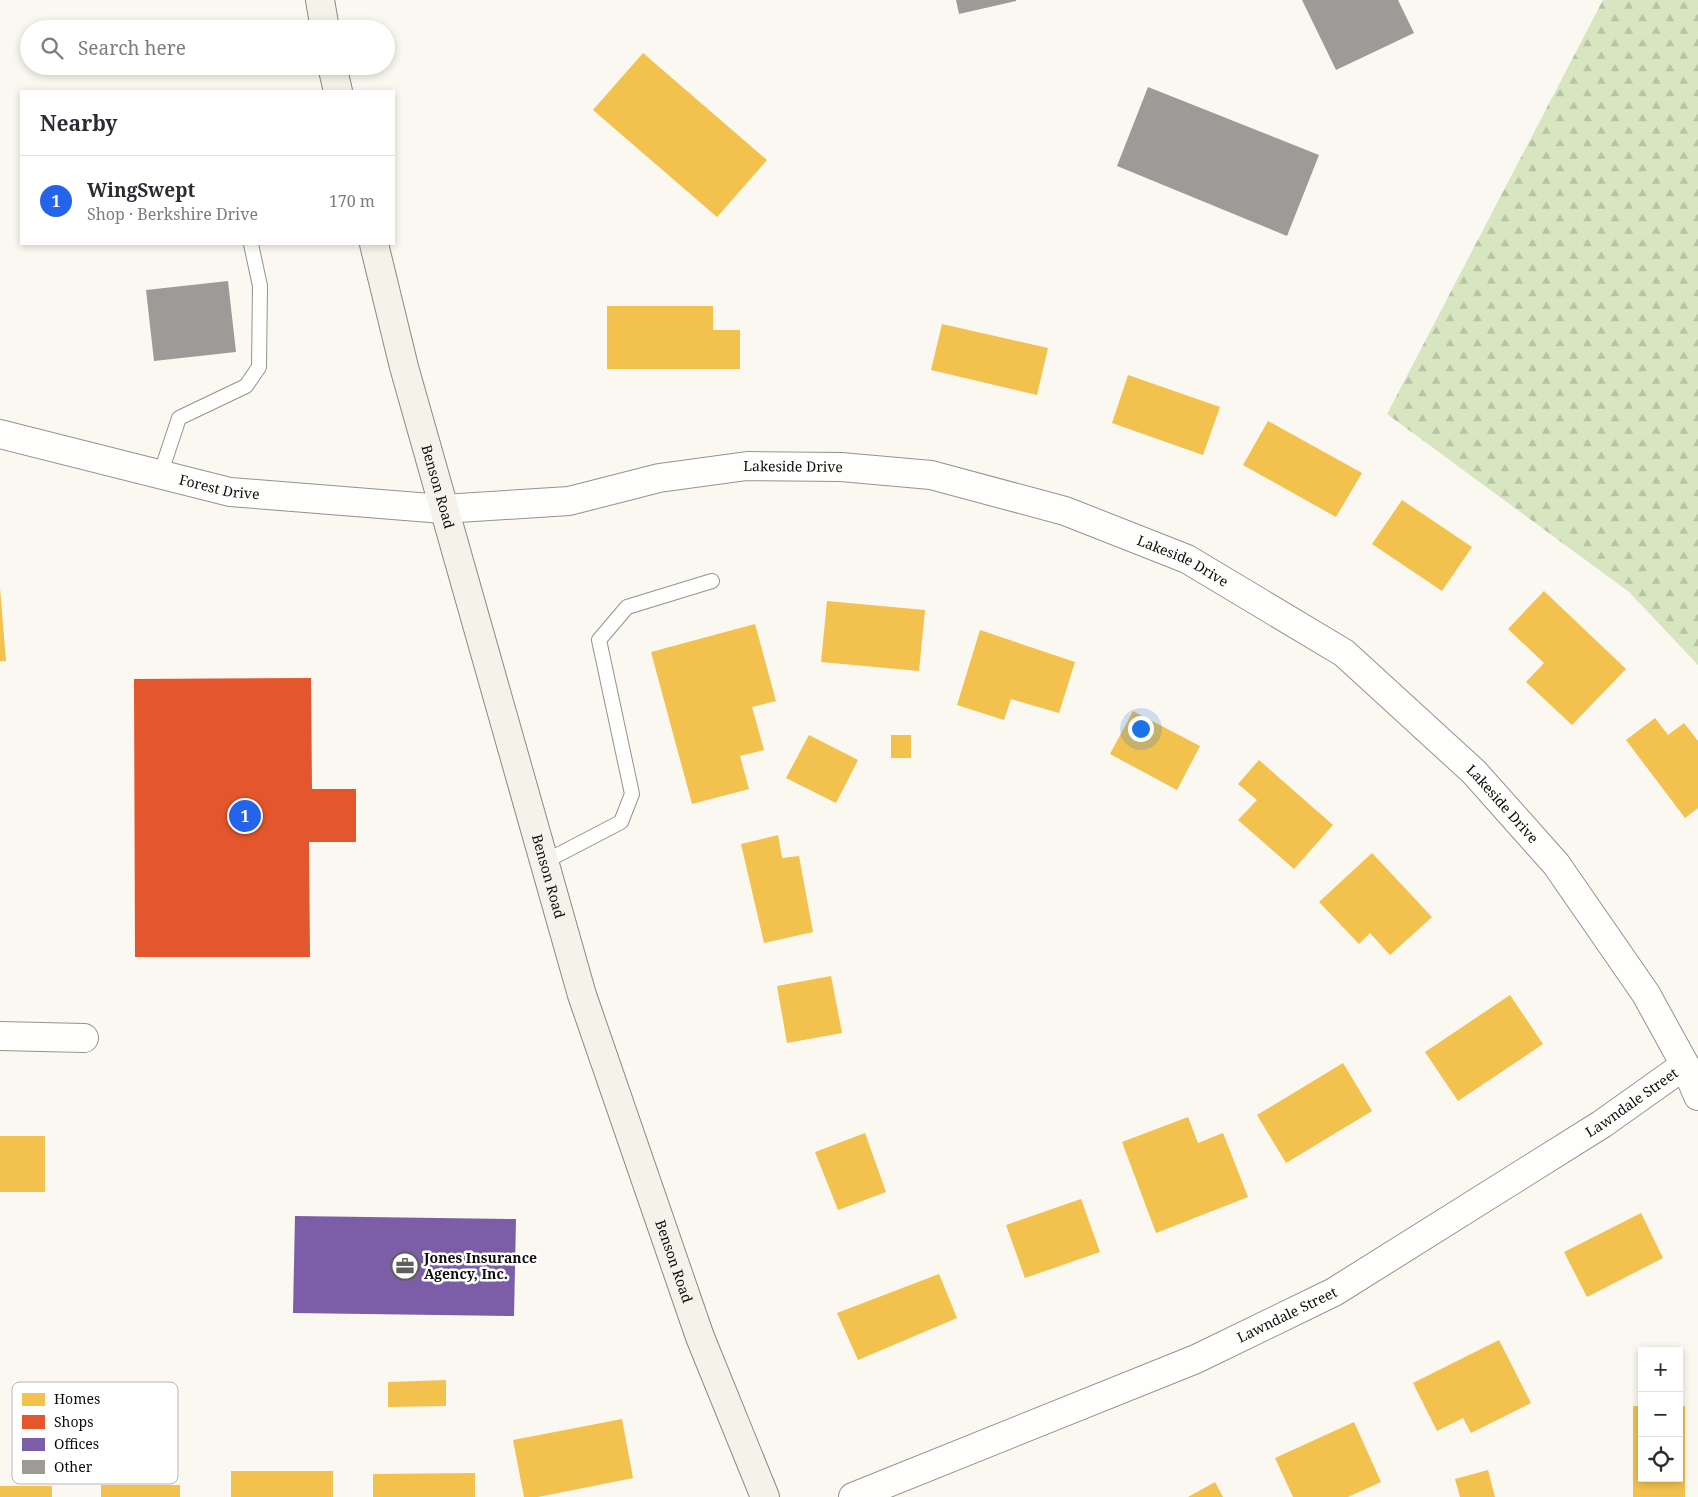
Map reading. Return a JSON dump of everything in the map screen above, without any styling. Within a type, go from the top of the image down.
[{"type":"main road","points":[[320,0],[323,20]]},
{"type":"main road","points":[[334,75],[338,90]]},
{"type":"main road","name":"Benson Road","points":[[374,245],[404,367],[443,509],[582,995],[700,1337],[764,1497]]},
{"type":"street","name":"Forest Drive","points":[[0,434],[230,492],[443,509]]},
{"type":"street","name":"Lakeside Drive","points":[[443,509],[569,501],[660,478],[747,466],[841,467],[931,475],[1065,510],[1187,559],[1344,653],[1474,772],[1556,864],[1646,994],[1685,1065],[1698,1096]]},
{"type":"street","points":[[0,1036],[84,1038]]},
{"type":"street","name":"Lawndale Street","points":[[853,1497],[1196,1358],[1334,1292],[1602,1124],[1685,1065]]},
{"type":"lane","points":[[160,474],[179,418],[246,386],[259,367],[260,286],[251,245]]},
{"type":"lane","points":[[544,862],[621,822],[632,794],[599,640],[627,607],[712,581]]},
{"type":"green space","points":[[1603,0],[1698,0],[1698,665],[1629,592],[1387,414]]},
{"type":"building: Homes","points":[[643,53],[767,160],[717,217],[593,110]]},
{"type":"building: Homes","points":[[607,306],[713,306],[713,330],[740,330],[740,369],[607,369]]},
{"type":"building: Homes","points":[[942,324],[1048,348],[1037,395],[931,370]]},
{"type":"building: Homes","points":[[1128,375],[1220,407],[1203,455],[1112,423]]},
{"type":"building: Homes","points":[[1268,421],[1362,473],[1336,517],[1243,465]]},
{"type":"building: Homes","points":[[1402,500],[1472,547],[1442,591],[1372,544]]},
{"type":"building: Homes","points":[[0,588],[6,661],[0,661]]},
{"type":"building: Homes","points":[[1544,591],[1626,669],[1572,725],[1526,682],[1544,663],[1508,629]]},
{"type":"building: Homes","points":[[827,601],[925,610],[919,671],[821,662]]},
{"type":"building: Homes","points":[[755,624],[776,701],[752,707],[764,750],[740,756],[749,789],[692,804],[651,652]]},
{"type":"building: Homes","points":[[980,630],[1075,662],[1059,713],[1011,699],[1004,720],[957,705]]},
{"type":"building: Homes","points":[[1133,711],[1200,746],[1177,790],[1110,754]]},
{"type":"building: Homes","points":[[1655,718],[1668,735],[1684,723],[1698,741],[1698,808],[1685,818],[1626,740]]},
{"type":"building: Homes","points":[[809,735],[858,760],[836,803],[786,778]]},
{"type":"building: Homes","points":[[891,735],[911,735],[911,758],[891,758]]},
{"type":"building: Homes","points":[[1259,760],[1333,825],[1294,869],[1238,820],[1257,800],[1238,784]]},
{"type":"building: Homes","points":[[778,835],[782,858],[799,856],[813,932],[764,943],[741,844]]},
{"type":"building: Homes","points":[[1372,853],[1432,917],[1390,955],[1370,933],[1359,944],[1319,902]]},
{"type":"building: Homes","points":[[831,976],[842,1033],[787,1043],[777,986]]},
{"type":"building: Homes","points":[[1510,995],[1543,1044],[1458,1101],[1425,1052]]},
{"type":"building: Homes","points":[[1343,1063],[1372,1111],[1286,1163],[1257,1115]]},
{"type":"building: Homes","points":[[1188,1117],[1198,1143],[1223,1133],[1248,1197],[1156,1233],[1122,1142]]},
{"type":"building: Homes","points":[[865,1133],[886,1192],[838,1210],[815,1152]]},
{"type":"building: Homes","points":[[0,1136],[45,1136],[45,1192],[0,1192]]},
{"type":"building: Homes","points":[[1081,1199],[1100,1252],[1025,1278],[1006,1225]]},
{"type":"building: Homes","points":[[1641,1213],[1663,1258],[1587,1297],[1564,1252]]},
{"type":"building: Homes","points":[[939,1274],[957,1318],[858,1360],[837,1313]]},
{"type":"building: Homes","points":[[1499,1340],[1531,1403],[1471,1433],[1463,1418],[1437,1431],[1413,1383]]},
{"type":"building: Homes","points":[[446,1380],[446,1406],[388,1407],[388,1382]]},
{"type":"building: Homes","points":[[1633,1406],[1638,1406],[1638,1482],[1683,1482],[1683,1406],[1685,1406],[1685,1497],[1633,1497]]},
{"type":"building: Homes","points":[[622,1419],[633,1478],[538,1497],[524,1497],[513,1440]]},
{"type":"building: Homes","points":[[1354,1422],[1381,1482],[1348,1497],[1293,1497],[1275,1458]]},
{"type":"building: Homes","points":[[1488,1470],[1495,1497],[1460,1497],[1455,1479]]},
{"type":"building: Homes","points":[[231,1471],[333,1471],[333,1497],[231,1497]]},
{"type":"building: Homes","points":[[475,1473],[475,1497],[373,1497],[373,1474]]},
{"type":"building: Homes","points":[[1215,1482],[1223,1497],[1188,1497]]},
{"type":"building: Homes","points":[[101,1485],[180,1485],[180,1497],[101,1497]]},
{"type":"building: Homes","points":[[0,1486],[52,1486],[52,1497],[0,1497]]},
{"type":"building: Shops","points":[[311,678],[312,789],[356,789],[356,842],[309,842],[310,957],[135,957],[134,679]]},
{"type":"building: Offices","name":"Jones Insurance Agency, Inc.","points":[[295,1216],[516,1219],[514,1316],[293,1313]]},
{"type":"building: Other","points":[[956,0],[1016,0],[1016,1],[959,14]]},
{"type":"building: Other","points":[[1302,0],[1398,0],[1414,33],[1336,70]]},
{"type":"building: Other","points":[[1148,87],[1319,155],[1287,236],[1117,166]]},
{"type":"building: Other","points":[[228,281],[236,352],[154,361],[146,290]]},
{"type":"place","name":"WingSwept","points":[[245,816]]},
{"type":"place","name":"Jones Insurance Agency, Inc.","points":[[405,1266]]}]
